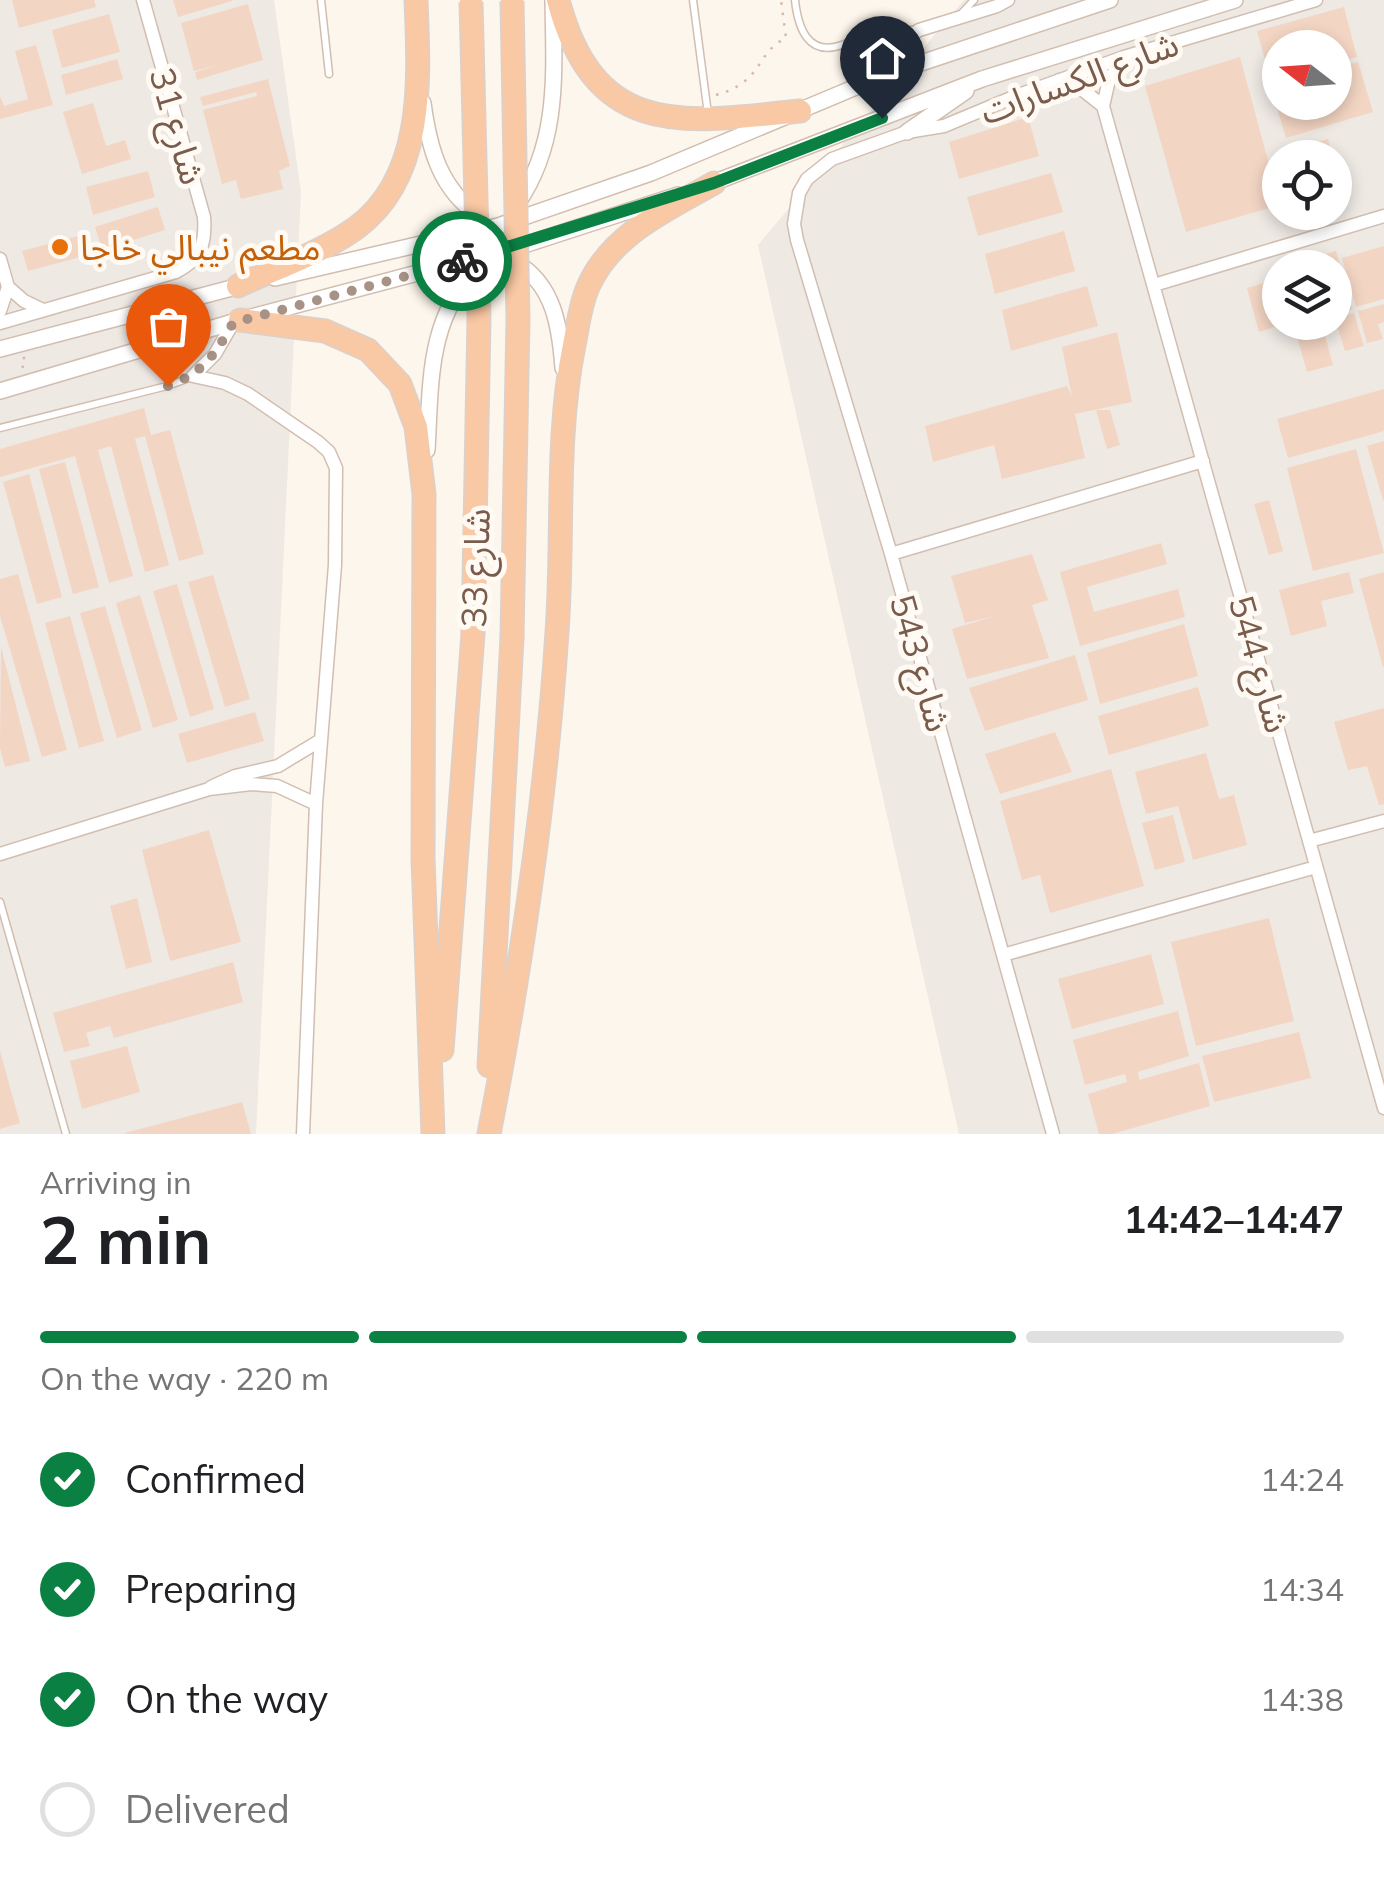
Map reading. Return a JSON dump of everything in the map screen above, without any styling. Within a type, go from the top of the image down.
[{"type":"highway","points":[[238,286],[340,238],[376,210],[394,184],[406,156],[420,80],[416,0]]},
{"type":"highway","points":[[555,0],[573,45],[596,79],[629,104],[658,116],[688,121],[707,110],[800,111]]},
{"type":"highway","name":"شارع 33","points":[[434,1134],[473,634],[479,301],[471,1]]},
{"type":"highway","name":"شارع 33","points":[[487,1134],[512,638],[518,320],[512,1]]},
{"type":"highway","points":[[487,1134],[518,965],[550,724],[558,627],[564,392],[581,306],[598,268],[626,236],[714,183]]},
{"type":"highway","points":[[237,322],[340,336],[380,360],[400,384],[413,412],[424,494],[423,858],[434,1134]]},
{"type":"street","name":"شارع 31","points":[[44,310],[176,272],[191,264],[201,252],[206,236],[204,217],[143,0]]},
{"type":"street","points":[[424,494],[435,342],[458,290],[504,230],[530,183],[548,133],[554,80],[555,0]]},
{"type":"street","points":[[882,76],[904,40],[918,30],[1008,0]]},
{"type":"street","name":"شارع الكسارات","points":[[0,350],[238,286],[463,233],[504,230],[523,217],[651,173],[882,76],[1110,0]]},
{"type":"street","name":"شارع الكسارات","points":[[0,391],[468,260],[488,248],[527,244],[714,183],[982,80],[1235,0]]},
{"type":"street","name":"شارع الكسارات","points":[[799,193],[807,179],[832,160],[908,132],[944,126],[1124,58],[1316,0]]},
{"type":"street","points":[[1103,106],[1109,80],[1124,58]]},
{"type":"street","points":[[420,80],[431,153],[443,178],[470,210],[527,244]]},
{"type":"street","points":[[908,132],[982,80]]},
{"type":"street","points":[[1058,80],[1088,92],[1103,106]]},
{"type":"street","name":"شارع 544","points":[[1103,106],[1384,1108]]},
{"type":"street","name":"شارع 543","points":[[799,193],[794,208],[797,240],[891,554],[1053,1134]]},
{"type":"street","points":[[1154,286],[1384,216]]},
{"type":"street","points":[[463,233],[521,265],[546,291],[558,324],[564,392]]},
{"type":"street","points":[[0,260],[8,287],[24,301],[44,310]]},
{"type":"street","points":[[0,311],[8,287]]},
{"type":"street","points":[[0,323],[44,310]]},
{"type":"street","points":[[192,376],[215,354],[237,322]]},
{"type":"street","points":[[192,376],[240,389],[302,430],[325,448],[334,461],[338,486],[316,804],[303,1134]]},
{"type":"street","points":[[891,554],[1203,462]]},
{"type":"street","points":[[0,854],[209,788],[235,776],[278,766],[321,740]]},
{"type":"street","points":[[209,788],[277,786],[316,804]]},
{"type":"street","points":[[1309,841],[1384,821]]},
{"type":"street","points":[[1003,956],[1316,867]]},
{"type":"lane","points":[[321,0],[328,74]]},
{"type":"lane","points":[[693,0],[707,110]]},
{"type":"lane","points":[[795,0],[798,26],[805,38],[821,48],[840,46],[874,31],[918,30]]},
{"type":"lane","points":[[957,18],[974,0]]},
{"type":"lane","points":[[0,428],[168,386],[192,376]]},
{"type":"lane","points":[[0,902],[66,1134]]},
{"type":"path","points":[[707,110],[752,78],[778,42],[786,38],[781,0]]},
{"type":"shaded area","points":[[0,0],[274,0],[301,192],[256,1134],[0,1134]]},
{"type":"shaded area","points":[[964,0],[1384,0],[1384,1134],[959,1134],[758,245]]},
{"type":"building","points":[[12,0],[94,0],[96,7],[19,28]]},
{"type":"building","points":[[173,0],[232,0],[232,1],[178,17]]},
{"type":"building","points":[[248,4],[263,60],[197,80],[195,72],[219,65],[194,71],[181,23]]},
{"type":"building","points":[[1344,7],[1350,30],[1262,30],[1262,49],[1257,31]]},
{"type":"building","points":[[109,14],[120,52],[62,68],[52,30]]},
{"type":"building","points":[[36,45],[53,105],[0,119],[0,96],[4,106],[28,99],[15,51]]},
{"type":"building","points":[[1240,57],[1262,140],[1262,210],[1186,232],[1145,86]]},
{"type":"building","points":[[117,59],[123,79],[66,95],[61,75]]},
{"type":"building","points":[[1358,62],[1373,112],[1352,118],[1352,64]]},
{"type":"building","points":[[268,79],[290,166],[279,171],[283,189],[241,199],[236,180],[222,184],[203,110],[257,96],[256,92],[203,106],[200,97]]},
{"type":"building","points":[[93,103],[106,146],[125,140],[131,159],[82,174],[63,112]]},
{"type":"building","points":[[1028,117],[1039,156],[959,179],[949,142]]},
{"type":"building","points":[[1281,120],[1346,120],[1286,138]]},
{"type":"building","points":[[148,171],[155,197],[93,215],[86,187]]},
{"type":"building","points":[[1051,173],[1063,212],[978,236],[967,197]]},
{"type":"building","points":[[158,207],[165,230],[102,250],[95,227]]},
{"type":"building","points":[[1064,231],[1075,271],[995,294],[985,254]]},
{"type":"building","points":[[82,235],[88,255],[28,271],[22,251]]},
{"type":"building","points":[[1384,246],[1384,299],[1356,307],[1352,255]]},
{"type":"building","points":[[1262,283],[1259,332],[1247,288]]},
{"type":"building","points":[[1087,286],[1098,326],[1011,351],[1002,310]]},
{"type":"building","points":[[1384,304],[1384,322],[1378,324],[1383,339],[1367,343],[1358,311]]},
{"type":"building","points":[[1352,314],[1364,346],[1345,351],[1342,340],[1352,340]]},
{"type":"building","points":[[1117,332],[1132,402],[1075,414],[1085,458],[1002,479],[994,445],[933,462],[925,426],[1067,386],[1072,397],[1062,347]]},
{"type":"building","points":[[1298,340],[1326,340],[1333,365],[1307,372]]},
{"type":"building","points":[[1384,389],[1384,431],[1288,458],[1277,419]]},
{"type":"building","points":[[144,408],[151,435],[170,430],[204,554],[179,561],[145,436],[135,439],[169,565],[145,572],[111,446],[98,450],[133,576],[109,583],[75,456],[0,477],[0,449]]},
{"type":"building","points":[[1096,410],[1110,410],[1120,445],[1107,449]]},
{"type":"building","points":[[1384,441],[1384,500],[1383,500],[1367,446]]},
{"type":"building","points":[[1356,449],[1384,553],[1313,571],[1287,468]]},
{"type":"building","points":[[65,462],[99,587],[73,594],[39,469]]},
{"type":"building","points":[[29,474],[62,597],[37,604],[3,482]]},
{"type":"building","points":[[1269,500],[1283,551],[1269,555],[1254,504]]},
{"type":"building","points":[[1161,543],[1167,564],[1087,587],[1094,612],[1178,589],[1185,617],[1080,646],[1060,572]]},
{"type":"building","points":[[1032,554],[1048,600],[1032,605],[1049,658],[967,679],[952,629],[995,616],[965,623],[951,576]]},
{"type":"building","points":[[1349,572],[1354,593],[1321,601],[1327,626],[1291,636],[1279,590]]},
{"type":"building","points":[[1384,572],[1384,666],[1383,667],[1359,579]]},
{"type":"building","points":[[18,574],[67,750],[42,757],[0,616],[0,579]]},
{"type":"building","points":[[213,575],[250,699],[225,707],[188,582]]},
{"type":"building","points":[[177,584],[214,709],[190,717],[153,591]]},
{"type":"building","points":[[140,595],[178,720],[153,728],[116,603]]},
{"type":"building","points":[[105,606],[142,730],[117,738],[80,613]]},
{"type":"building","points":[[70,616],[104,741],[79,748],[45,623]]},
{"type":"building","points":[[1184,624],[1198,676],[1100,704],[1087,653]]},
{"type":"building","points":[[1,647],[30,761],[5,767],[0,748]]},
{"type":"building","points":[[1075,655],[1088,700],[985,731],[969,688]]},
{"type":"building","points":[[1198,687],[1209,726],[1109,755],[1098,716]]},
{"type":"building","points":[[1384,708],[1384,804],[1379,805],[1367,766],[1348,770],[1334,722]]},
{"type":"building","points":[[255,712],[264,741],[187,763],[178,734]]},
{"type":"building","points":[[1055,732],[1072,772],[1000,794],[985,754]]},
{"type":"building","points":[[1206,753],[1219,799],[1234,795],[1247,845],[1193,860],[1178,806],[1146,814],[1135,772]]},
{"type":"building","points":[[1111,769],[1144,886],[1050,913],[1040,875],[1022,880],[1000,801]]},
{"type":"building","points":[[1173,815],[1185,862],[1155,870],[1142,823]]},
{"type":"building","points":[[209,830],[241,942],[170,961],[142,850]]},
{"type":"building","points":[[137,898],[152,962],[126,969],[110,906]]},
{"type":"building","points":[[1269,918],[1294,1021],[1196,1046],[1171,942]]},
{"type":"building","points":[[1151,954],[1164,1004],[1072,1029],[1058,979]]},
{"type":"building","points":[[233,962],[243,1002],[114,1038],[110,1026],[86,1033],[90,1046],[64,1052],[53,1013]]},
{"type":"building","points":[[1178,1011],[1189,1056],[1138,1072],[1139,1080],[1199,1063],[1210,1106],[1112,1134],[1099,1134],[1088,1094],[1127,1082],[1125,1074],[1085,1085],[1073,1040]]},
{"type":"building","points":[[1299,1032],[1311,1078],[1214,1102],[1202,1056]]},
{"type":"building","points":[[127,1046],[140,1092],[82,1109],[70,1061]]},
{"type":"building","points":[[0,1051],[20,1123],[0,1129]]},
{"type":"building","points":[[242,1102],[251,1134],[125,1134],[125,1133]]},
{"type":"way so far","points":[[168,386],[192,376],[205,364],[233,323],[462,261]]},
{"type":"place","name":"مطعم نيبالي خاجا","points":[[60,247]]},
{"type":"route","points":[[462,261],[714,183],[882,118]]}]
